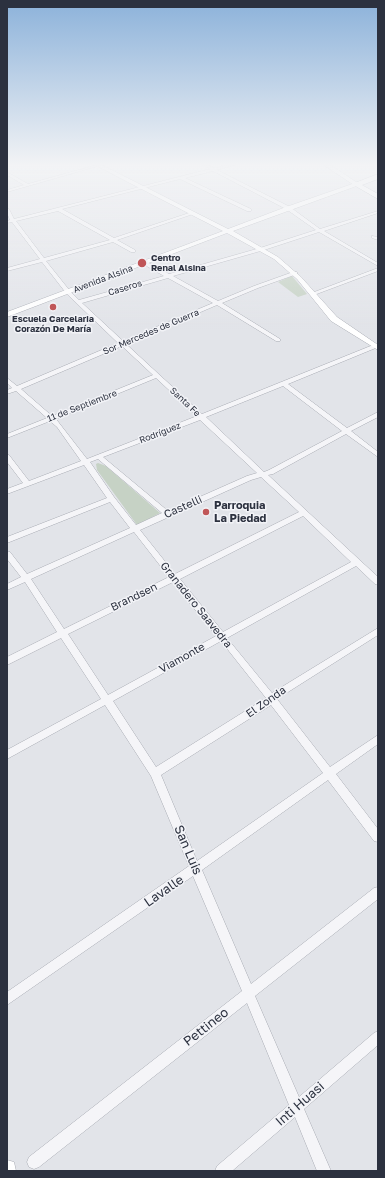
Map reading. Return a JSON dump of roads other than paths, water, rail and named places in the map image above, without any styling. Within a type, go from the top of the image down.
[{"type":"street","points":[[7,222],[21,219]]},
{"type":"street","points":[[75,219],[133,250]]},
{"type":"street","points":[[7,270],[44,261],[114,240],[176,219]]},
{"type":"street","points":[[205,219],[276,258],[295,273],[334,319],[377,346]]},
{"type":"street","name":"Avenida Alsina","points":[[7,315],[259,219]]},
{"type":"street","points":[[303,219],[319,230],[378,264]]},
{"type":"street","name":"Caseros","points":[[78,302],[262,249],[355,219]]},
{"type":"street","name":"Santa Fe","points":[[13,221],[68,292],[78,302],[357,562],[375,574],[378,582]]},
{"type":"street","points":[[146,263],[219,304],[278,340]]},
{"type":"street","points":[[312,294],[378,269]]},
{"type":"street","name":"Sor Mercedes de Guerra","points":[[7,392],[219,304],[256,287],[295,273]]},
{"type":"street","name":"Rodríguez","points":[[7,492],[285,384],[377,346]]},
{"type":"street","name":"11 de Septiembre","points":[[7,436],[157,376]]},
{"type":"street","name":"Granadero Saavedra","points":[[7,380],[51,418],[86,462],[111,499],[272,699],[378,837]]},
{"type":"street","points":[[285,384],[378,455]]},
{"type":"street","name":"Castelli","points":[[7,587],[249,478],[271,472],[378,414]]},
{"type":"street","points":[[7,457],[28,484]]},
{"type":"street","points":[[99,457],[167,514]]},
{"type":"street","points":[[7,540],[111,499]]},
{"type":"street","name":"Brandsen","points":[[7,661],[62,632],[304,513]]},
{"type":"street","name":"San Luis","points":[[7,554],[26,578],[155,772],[324,1171]]},
{"type":"street","name":"Viamonte","points":[[7,755],[106,699],[357,562]]},
{"type":"street","name":"El Zonda","points":[[155,772],[266,704],[278,693],[378,631]]},
{"type":"street","name":"Lavalle","points":[[7,999],[378,740]]},
{"type":"street","name":"Pettineo","points":[[34,1162],[378,892]]},
{"type":"street","name":"Inti Huasi","points":[[222,1171],[378,1037]]},
{"type":"place","name":"Centro Renal Alsina","points":[[142,263]]},
{"type":"place","name":"Escuela Carcelaria Corazón De María","points":[[53,307]]},
{"type":"place","name":"Parroquia La Piedad","points":[[206,512]]}]
